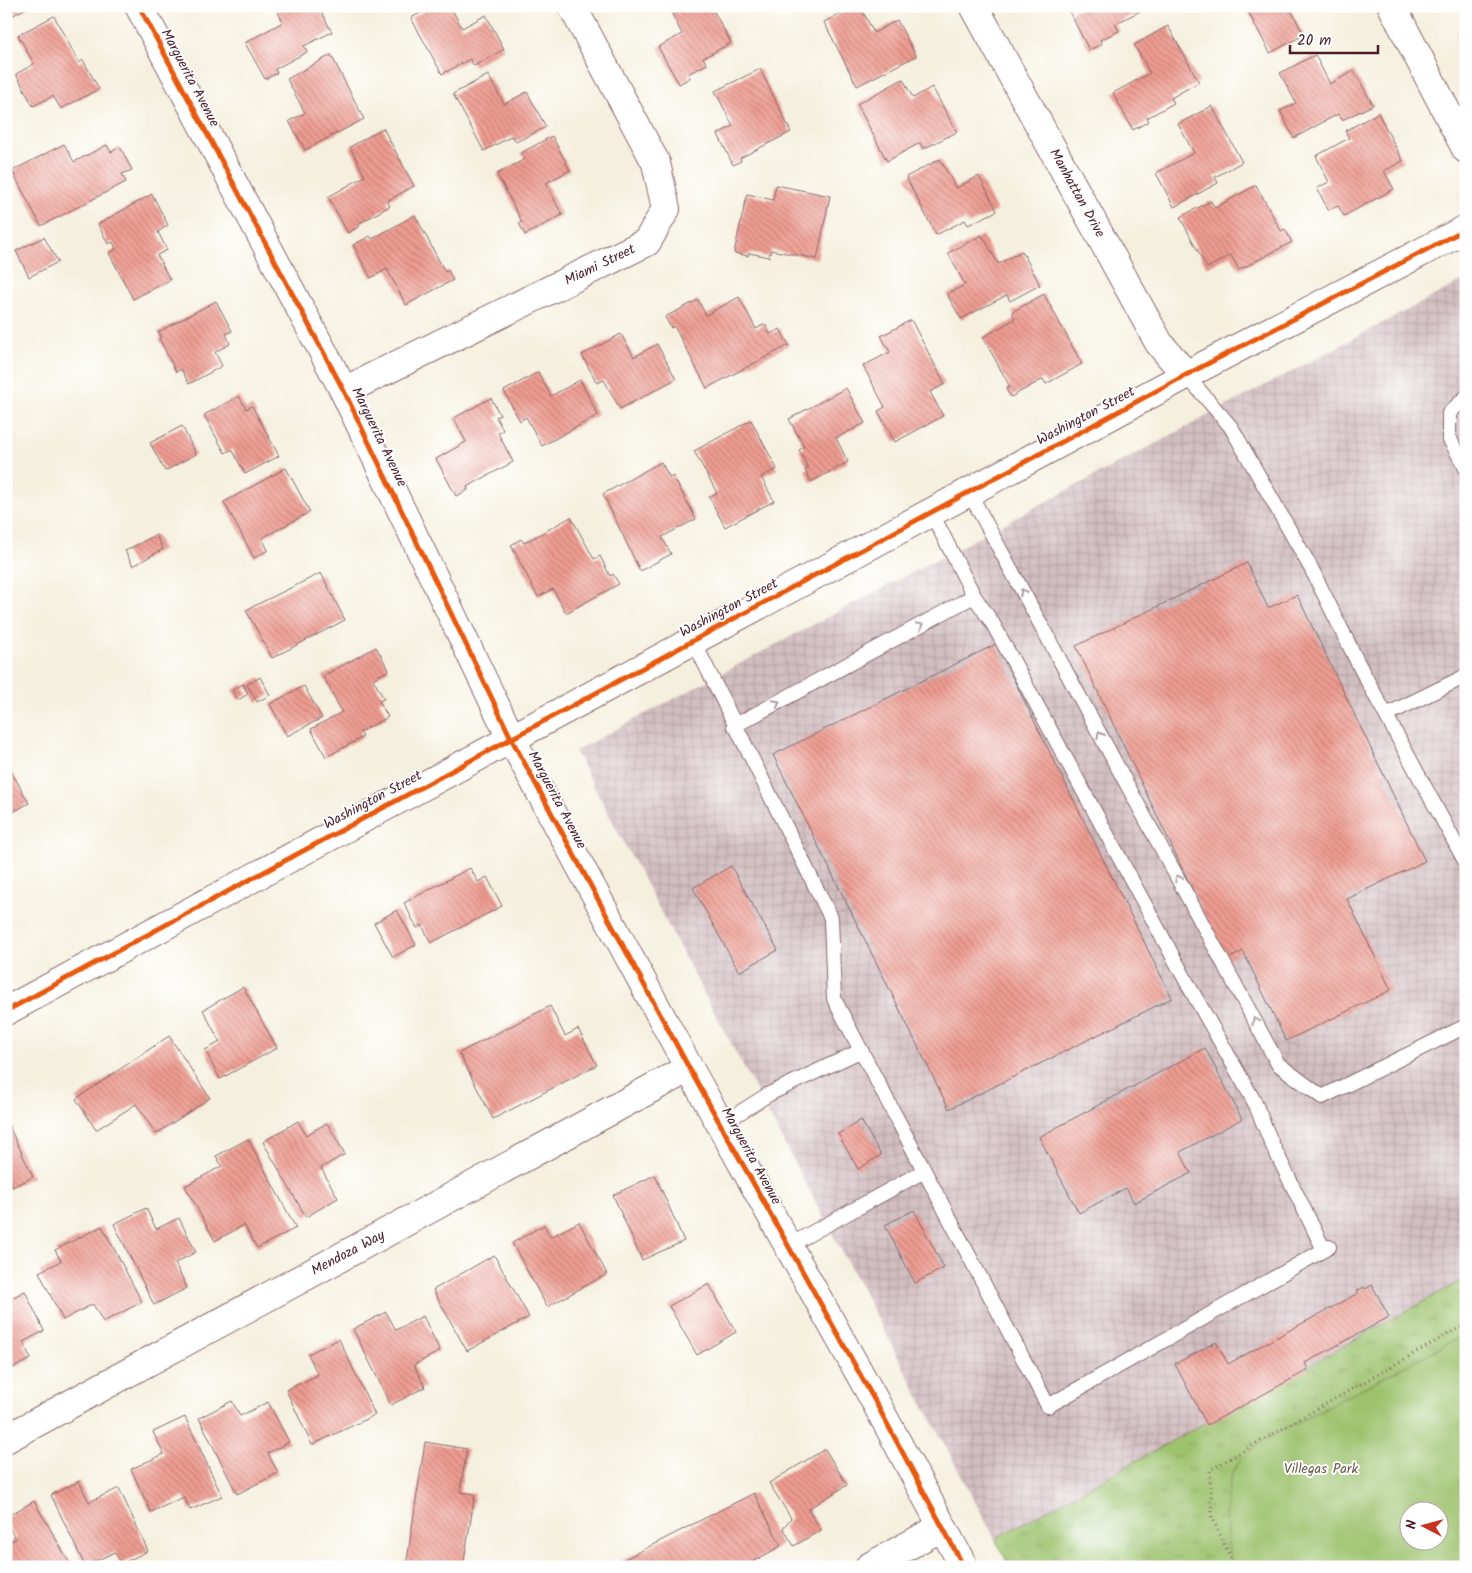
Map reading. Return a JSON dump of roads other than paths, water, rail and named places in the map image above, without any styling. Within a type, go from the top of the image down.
[{"type":"street","name":"Marguerita Avenue","points":[[139,6],[344,391],[511,738],[720,1125],[876,1403],[964,1567]]},
{"type":"street","name":"Miami Street","points":[[344,391],[647,242],[666,209],[656,163],[572,6]]},
{"type":"street","name":"Manhattan Drive","points":[[974,6],[1159,343],[1186,375]]},
{"type":"street","points":[[1392,6],[1466,149]]},
{"type":"street","name":"Washington Street","points":[[6,1011],[1186,375],[1466,229]]},
{"type":"street","name":"Mendoza Way","points":[[6,1439],[689,1068]]},
{"type":"street","points":[[869,1567],[942,1527]]},
{"type":"lane","points":[[1186,375],[1231,428],[1311,568],[1386,715],[1466,863]]},
{"type":"lane","points":[[1466,397],[1449,413],[1449,438],[1466,468]]},
{"type":"lane","points":[[969,492],[1278,1064],[1322,1097],[1466,1026]]},
{"type":"lane","points":[[693,640],[734,726],[831,918],[834,999],[1048,1406],[1327,1248],[1272,1144],[1254,1101],[1185,979],[993,624],[974,596],[931,512]]},
{"type":"lane","points":[[734,726],[974,596]]},
{"type":"lane","points":[[1386,715],[1466,676]]},
{"type":"lane","points":[[720,1125],[769,1094],[860,1051]]},
{"type":"lane","points":[[788,1246],[924,1171]]},
{"type":"park label","name":"Villegas Park","points":[[1321,1469]]}]
